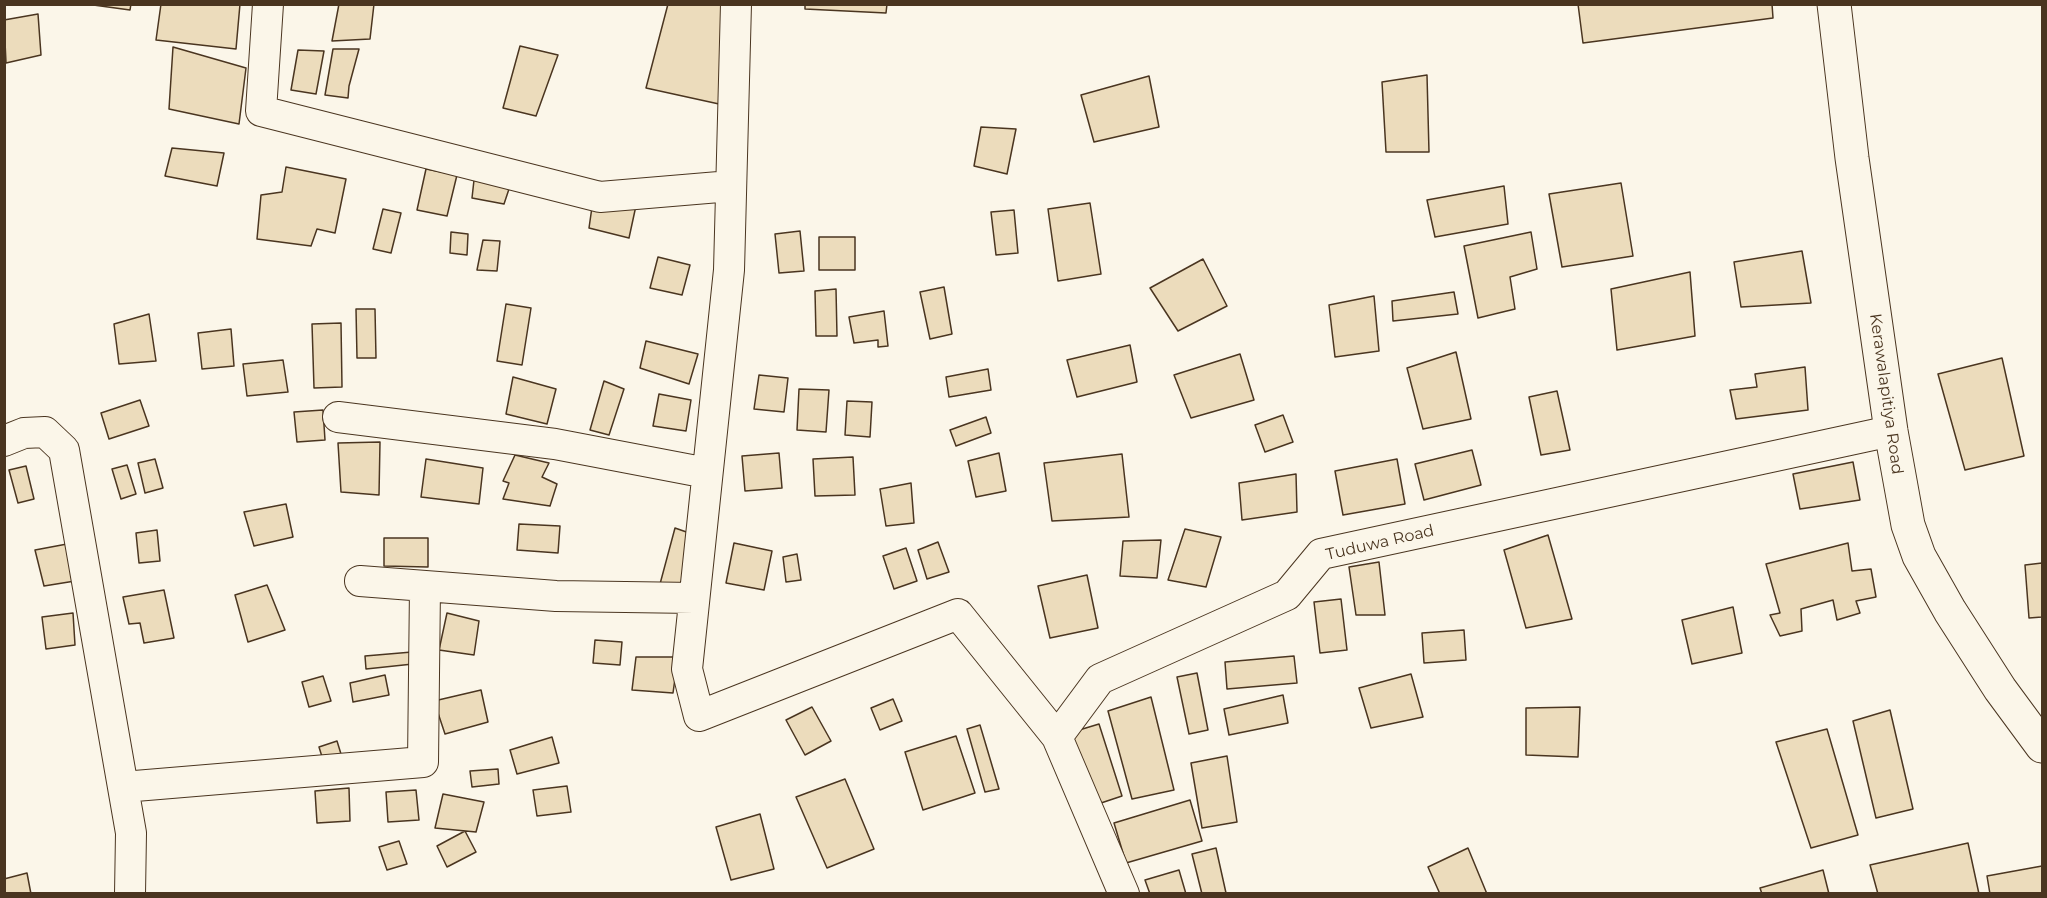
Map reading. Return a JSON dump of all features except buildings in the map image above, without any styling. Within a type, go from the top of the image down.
[{"type":"street","points":[[268,4],[261,111],[600,197],[731,186]]},
{"type":"street","points":[[736,4],[729,270],[687,669],[699,716],[958,614],[1057,737],[1124,894]]},
{"type":"street","name":"Kerawalapitiya Road","points":[[1834,4],[1852,158],[1890,431],[1908,525],[1918,556],[1950,611],[2000,689],[2043,746]]},
{"type":"street","points":[[338,417],[555,444],[707,473]]},
{"type":"street","name":"Tuduwa Road","points":[[1057,737],[1100,679],[1287,595],[1321,554],[1890,431]]},
{"type":"street","points":[[4,441],[24,433],[45,432],[64,450],[131,832],[130,894]]},
{"type":"street","points":[[360,581],[556,596],[694,598]]},
{"type":"street","points":[[123,787],[423,762],[425,587]]}]
